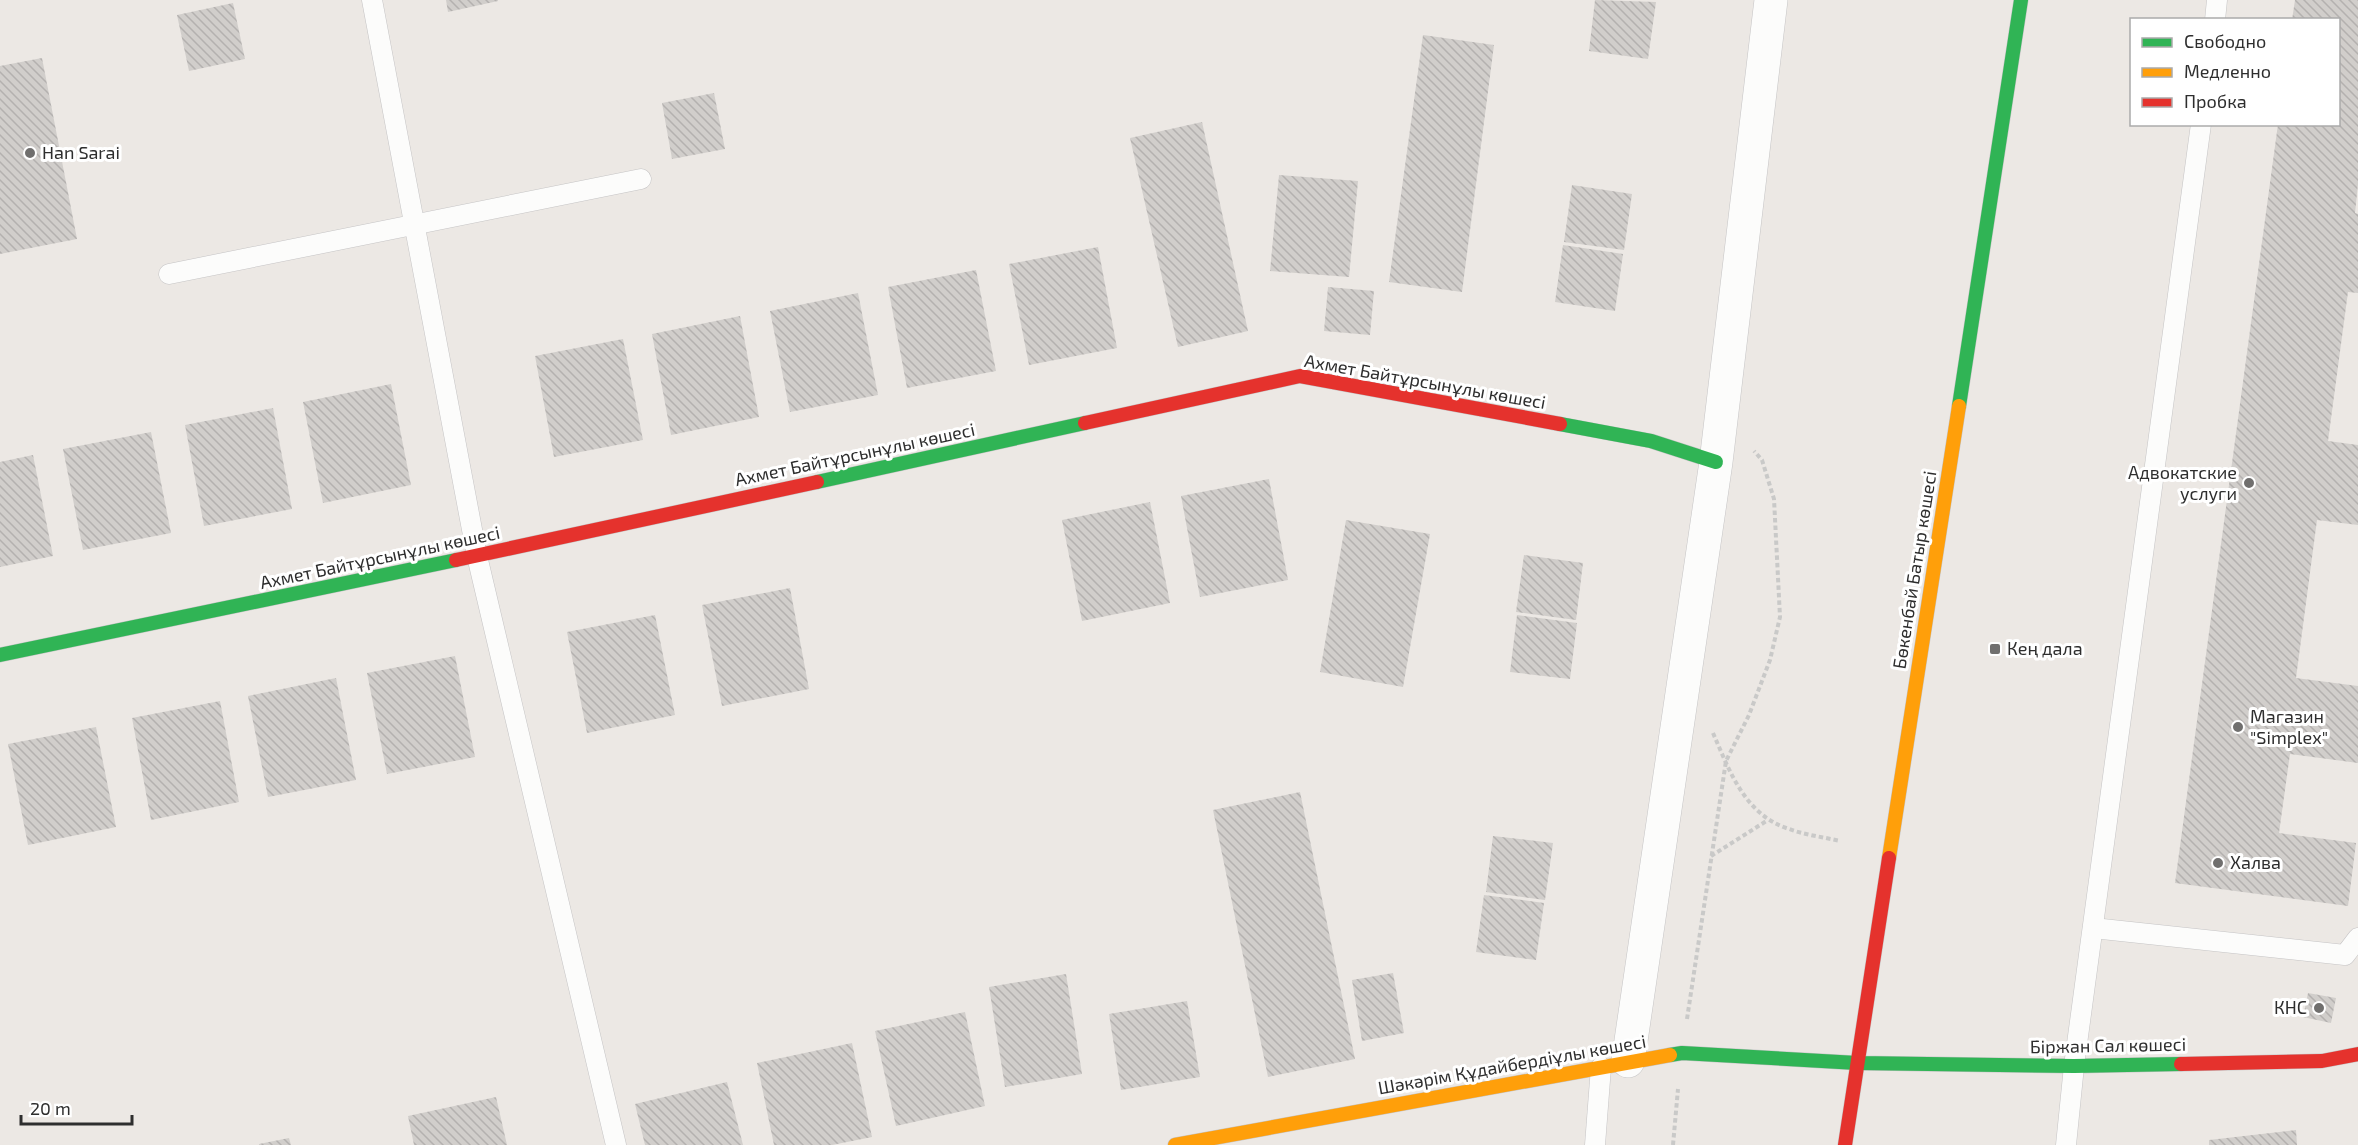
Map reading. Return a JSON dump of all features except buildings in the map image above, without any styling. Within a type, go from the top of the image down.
[{"type":"street","points":[[1615,1064],[1716,462],[1771,0]]},
{"type":"street","name":"Бөкенбай Батыр көшесі","points":[[1845,1145],[2022,0]]},
{"type":"street","name":"Ахмет Байтұрсынұлы көшесі","points":[[0,655],[477,556],[1300,376],[1652,441],[1716,462]]},
{"type":"street","name":"Шәкәрім Құдайбердіұлы көшесі","points":[[1176,1145],[1682,1053],[1857,1063]]},
{"type":"street","name":"Біржан Сал көшесі","points":[[1857,1063],[2074,1066],[2322,1061],[2358,1054]]},
{"type":"lane","points":[[372,0],[477,556],[616,1145]]},
{"type":"lane","points":[[2215,18],[2217,0]]},
{"type":"lane","points":[[2066,1145],[2074,1066],[2200,126]]},
{"type":"lane","points":[[169,274],[641,179]]},
{"type":"lane","points":[[2093,928],[2345,955],[2358,938]]},
{"type":"lane","points":[[1595,1145],[1615,1064]]},
{"type":"path","points":[[1673,1145],[1682,1053],[1725,762],[1749,716],[1770,660],[1780,617],[1773,499],[1762,460],[1722,416]]},
{"type":"path","points":[[1711,729],[1725,762],[1751,806],[1768,820],[1789,829],[1840,841]]},
{"type":"path","points":[[1712,856],[1768,820]]},
{"type":"traffic: fast","points":[[1959,406],[2021,0]]},
{"type":"traffic: fast","points":[[817,482],[1085,423]]},
{"type":"traffic: fast","points":[[1560,424],[1651,441],[1716,462]]},
{"type":"traffic: fast","points":[[0,655],[456,560]]},
{"type":"traffic: fast","points":[[1670,1055],[1682,1053],[1857,1063],[2074,1066],[2181,1064]]},
{"type":"traffic: slow","points":[[1889,858],[1959,406]]},
{"type":"traffic: slow","points":[[1175,1145],[1670,1055]]},
{"type":"traffic: jam","points":[[1085,423],[1300,376],[1560,424]]},
{"type":"traffic: jam","points":[[456,560],[817,482]]},
{"type":"traffic: jam","points":[[1845,1145],[1889,858]]},
{"type":"traffic: jam","points":[[2181,1064],[2322,1061],[2358,1054]]},
{"type":"place","name":"Han Sarai","points":[[30,153]]},
{"type":"place","name":"Адвокатские услуги","points":[[2249,483]]},
{"type":"place","name":"Кең дала","points":[[1995,649]]},
{"type":"place","name":"Магазин \"Simplex\"","points":[[2238,727]]},
{"type":"place","name":"Халва","points":[[2218,863]]},
{"type":"place","name":"КНС","points":[[2319,1008]]}]
